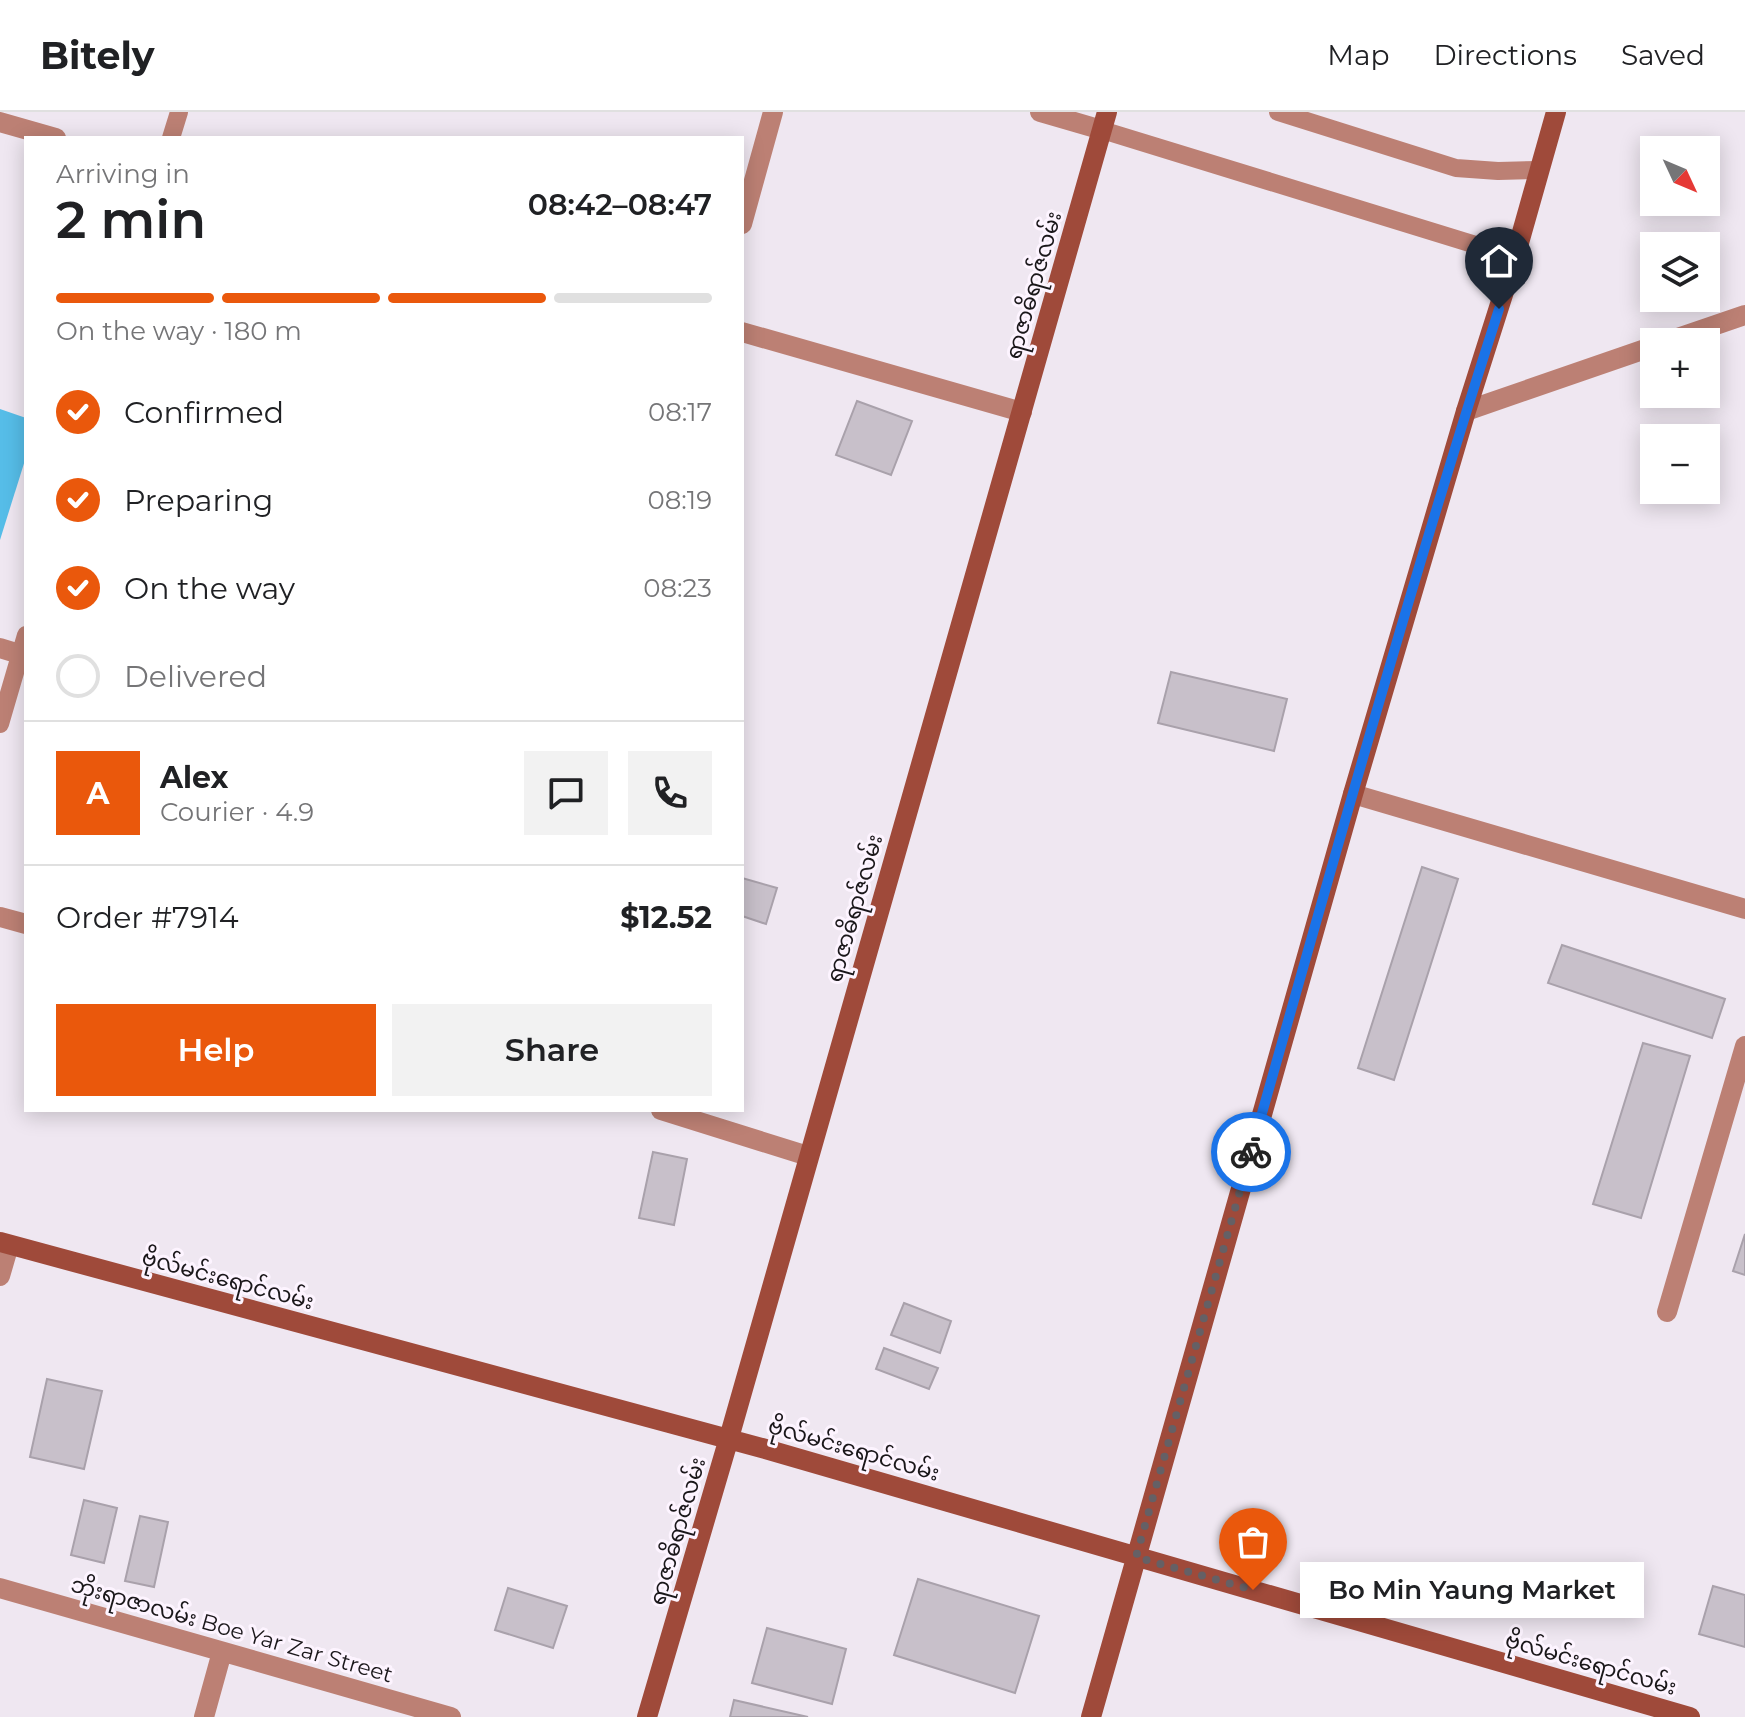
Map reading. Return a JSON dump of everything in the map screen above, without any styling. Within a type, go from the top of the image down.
[{"type":"street","points":[[744,217],[773,112]]},
{"type":"street","points":[[1040,112],[1105,121]]},
{"type":"street","points":[[1091,1717],[1353,794],[1556,112]]},
{"type":"street","name":"ရာဇာဓိရာဇ်လမ်း","points":[[647,1717],[1105,121]]},
{"type":"street","points":[[0,122],[49,136]]},
{"type":"street","points":[[1707,328],[1745,315]]},
{"type":"street","points":[[744,333],[1022,412]]},
{"type":"street","points":[[1466,411],[1640,351]]},
{"type":"street","points":[[0,648],[24,648]]},
{"type":"street","points":[[1353,794],[1745,909]]},
{"type":"street","points":[[0,917],[24,923]]},
{"type":"street","points":[[1667,1312],[1745,1046]]},
{"type":"street","points":[[667,1112],[808,1156]]},
{"type":"street","points":[[0,1276],[4,1244]]},
{"type":"street","name":"ဗိုလ်မင်းရောင်လမ်း","points":[[4,1244],[729,1438],[1690,1717]]},
{"type":"street","name":"ဘိုးရာဇာလမ်း Boe Yar Zar Street","points":[[0,1588],[451,1717]]},
{"type":"street","points":[[204,1717],[222,1652]]},
{"type":"lane","points":[[172,136],[179,112]]},
{"type":"lane","points":[[1278,112],[1456,168],[1538,170]]},
{"type":"lane","points":[[1105,121],[1515,257]]},
{"type":"lane","points":[[0,724],[24,648]]},
{"type":"water","points":[[0,409],[24,417],[24,463],[0,540]]},
{"type":"building","points":[[857,401],[912,421],[891,475],[836,455]]},
{"type":"building","points":[[1171,672],[1287,699],[1274,751],[1158,723]]},
{"type":"building","points":[[1422,867],[1458,879],[1394,1080],[1358,1068]]},
{"type":"building","points":[[744,879],[777,888],[766,924],[744,917]]},
{"type":"building","points":[[1562,945],[1725,999],[1712,1038],[1548,983]]},
{"type":"building","points":[[1643,1043],[1690,1056],[1641,1218],[1593,1204]]},
{"type":"building","points":[[653,1152],[687,1159],[674,1225],[639,1218]]},
{"type":"building","points":[[1745,1234],[1745,1275],[1733,1271]]},
{"type":"building","points":[[904,1303],[951,1321],[940,1353],[891,1335]]},
{"type":"building","points":[[884,1348],[938,1368],[929,1389],[876,1369]]},
{"type":"building","points":[[47,1379],[102,1391],[84,1469],[30,1457]]},
{"type":"building","points":[[84,1500],[117,1508],[104,1563],[71,1555]]},
{"type":"building","points":[[140,1516],[168,1522],[154,1587],[125,1581]]},
{"type":"building","points":[[918,1579],[1039,1616],[1015,1693],[894,1655]]},
{"type":"building","points":[[1713,1586],[1745,1595],[1745,1647],[1699,1634]]},
{"type":"building","points":[[508,1588],[567,1606],[553,1648],[495,1630]]},
{"type":"building","points":[[767,1628],[846,1649],[832,1704],[752,1683]]},
{"type":"building","points":[[734,1700],[808,1717],[730,1717]]},
{"type":"way so far","points":[[1251,1152],[1136,1557],[1253,1590]]},
{"type":"place","name":"Bo Min Yaung Market","points":[[1253,1590]]},
{"type":"route","points":[[1251,1152],[1353,794],[1499,309]]}]
